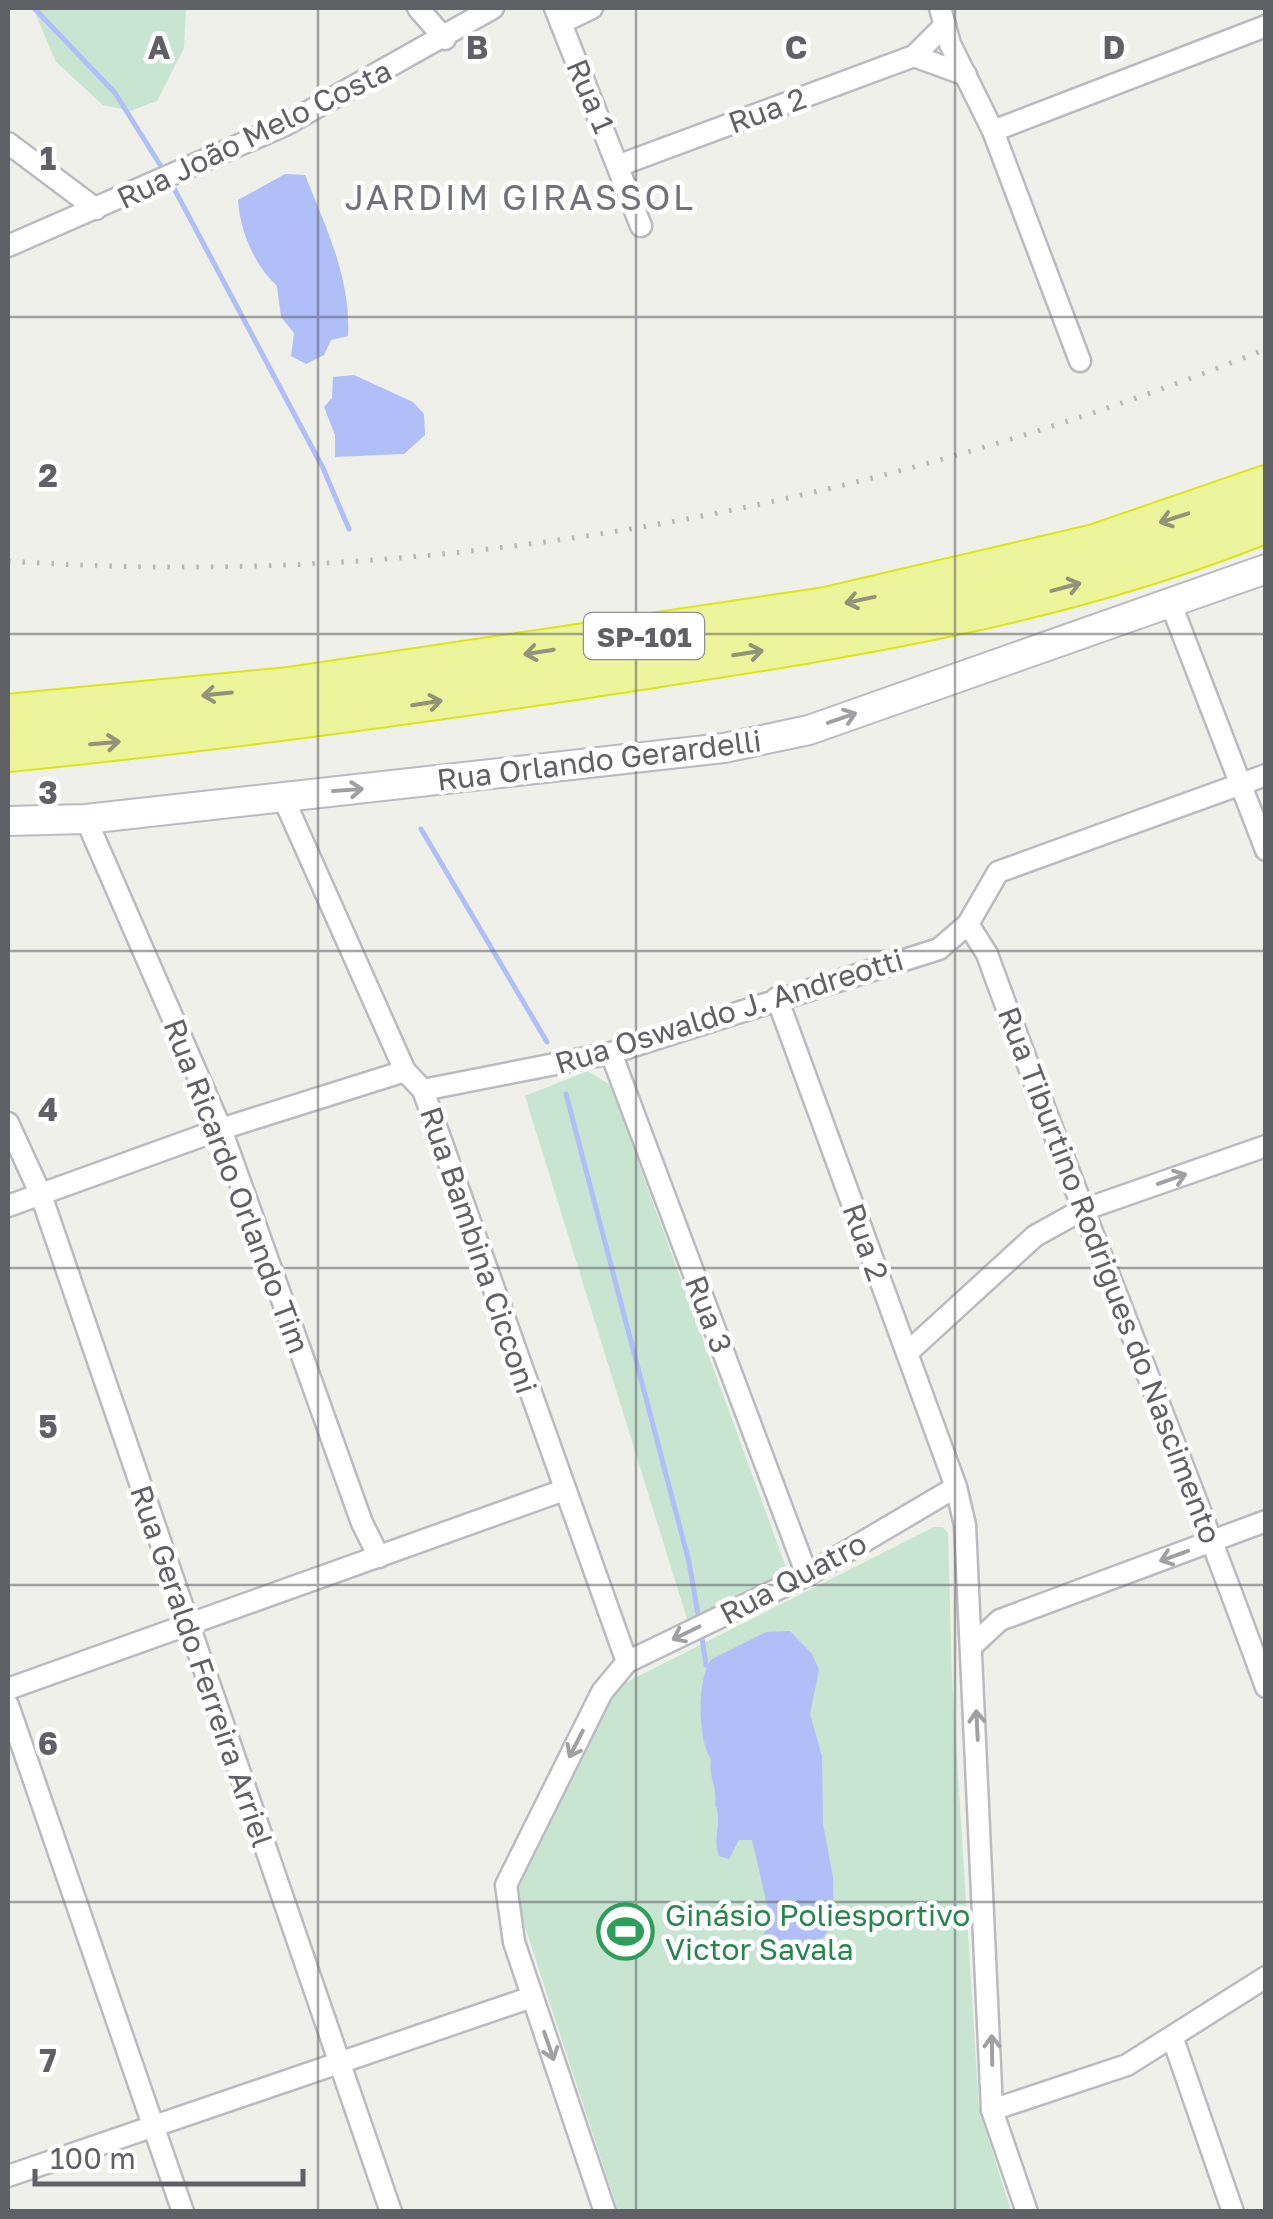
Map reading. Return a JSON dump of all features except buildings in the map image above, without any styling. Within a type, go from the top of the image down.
[{"type":"highway","name":"SP-101","points":[[8,714],[289,687],[826,607],[1095,544],[1266,485]]},
{"type":"highway","name":"SP-101","points":[[8,752],[339,717],[842,638],[1074,586],[1266,523]]},
{"type":"street","points":[[418,8],[445,38]]},
{"type":"street","name":"Rua João Melo Costa","points":[[8,246],[217,158],[445,38],[493,8]]},
{"type":"street","name":"Rua 1","points":[[592,8],[558,15],[642,226]]},
{"type":"street","points":[[994,131],[1266,24],[1260,8]]},
{"type":"street","points":[[942,16],[994,131],[1080,361]]},
{"type":"street","name":"Rua 2","points":[[620,165],[914,56],[942,16]]},
{"type":"street","points":[[914,56],[966,76]]},
{"type":"street","points":[[8,143],[96,210]]},
{"type":"street","name":"Rua Orlando Gerardelli","points":[[8,821],[86,819],[724,748],[809,730],[1266,570]]},
{"type":"street","points":[[1171,604],[1266,850]]},
{"type":"street","points":[[968,924],[998,872],[1266,775]]},
{"type":"street","name":"Rua Bambina Cicconi","points":[[282,795],[404,1071],[423,1090],[627,1662]]},
{"type":"street","name":"Rua Ricardo Orlando Tim","points":[[86,819],[221,1130],[362,1523],[379,1557]]},
{"type":"street","name":"Rua Oswaldo J. Andreotti","points":[[423,1090],[611,1053],[939,948],[968,924]]},
{"type":"street","name":"Rua Tiburtino Rodrigues do Nascimento","points":[[968,924],[987,954],[1080,1210],[1213,1542],[1266,1687]]},
{"type":"street","name":"Rua 2","points":[[777,998],[956,1487],[969,1557],[992,2110],[1027,2212]]},
{"type":"street","name":"Rua 3","points":[[611,1053],[806,1575]]},
{"type":"street","points":[[8,1206],[221,1130],[404,1071]]},
{"type":"street","name":"Rua Geraldo Ferreira Arriel","points":[[8,1123],[41,1195],[391,2212]]},
{"type":"street","points":[[907,1354],[1035,1236],[1080,1210],[1266,1146]]},
{"type":"street","name":"Rua Quatro","points":[[627,1662],[806,1575],[956,1487]]},
{"type":"street","points":[[8,1689],[188,1628],[564,1490]]},
{"type":"street","points":[[973,1645],[1000,1620],[1266,1521]]},
{"type":"street","points":[[604,2212],[514,1942],[506,1885],[602,1692],[627,1662]]},
{"type":"street","points":[[8,1705],[184,2212]]},
{"type":"street","points":[[992,2110],[1128,2065],[1266,1977]]},
{"type":"street","points":[[8,2176],[532,1997]]},
{"type":"street","points":[[1174,2039],[1233,2212]]},
{"type":"green space","points":[[33,8],[186,8],[184,48],[157,101],[130,111],[103,105],[56,62]]},
{"type":"green space","points":[[588,1071],[610,1085],[791,1581],[691,1632],[525,1096]]},
{"type":"green space","points":[[934,1527],[943,1527],[948,1534],[952,1677],[979,2109],[1011,2211],[618,2211],[510,1881],[607,1704],[625,1683]]},
{"type":"water","points":[[285,174],[305,175],[336,254],[346,294],[348,336],[331,340],[324,355],[306,364],[291,356],[294,333],[281,317],[277,286],[250,247],[238,200]]},
{"type":"water","points":[[354,375],[413,402],[424,414],[425,435],[404,454],[335,457],[335,435],[324,407],[332,398],[333,377]]},
{"type":"water","points":[[790,1631],[812,1654],[819,1670],[810,1714],[822,1756],[823,1824],[833,1877],[834,1922],[823,1938],[775,1958],[766,1955],[760,1944],[770,1918],[752,1840],[739,1840],[729,1859],[719,1856],[711,1759],[703,1738],[701,1708],[704,1679],[712,1659],[766,1632]]},
{"type":"waterway","points":[[34,8],[115,93],[164,171]]},
{"type":"waterway","points":[[170,181],[323,468],[349,529]]},
{"type":"waterway","points":[[421,829],[547,1042]]},
{"type":"waterway","points":[[566,1094],[689,1562],[699,1620]]},
{"type":"waterway","points":[[701,1631],[706,1665]]},
{"type":"railway","points":[[8,561],[168,567],[328,563],[489,549],[648,526],[806,494],[963,453],[1116,405],[1266,349]]},
{"type":"place","name":"Ginásio Poliesportivo Victor Savala","points":[[626,1932]]},
{"type":"district","name":"JARDIM GIRASSOL","points":[[520,197]]}]
